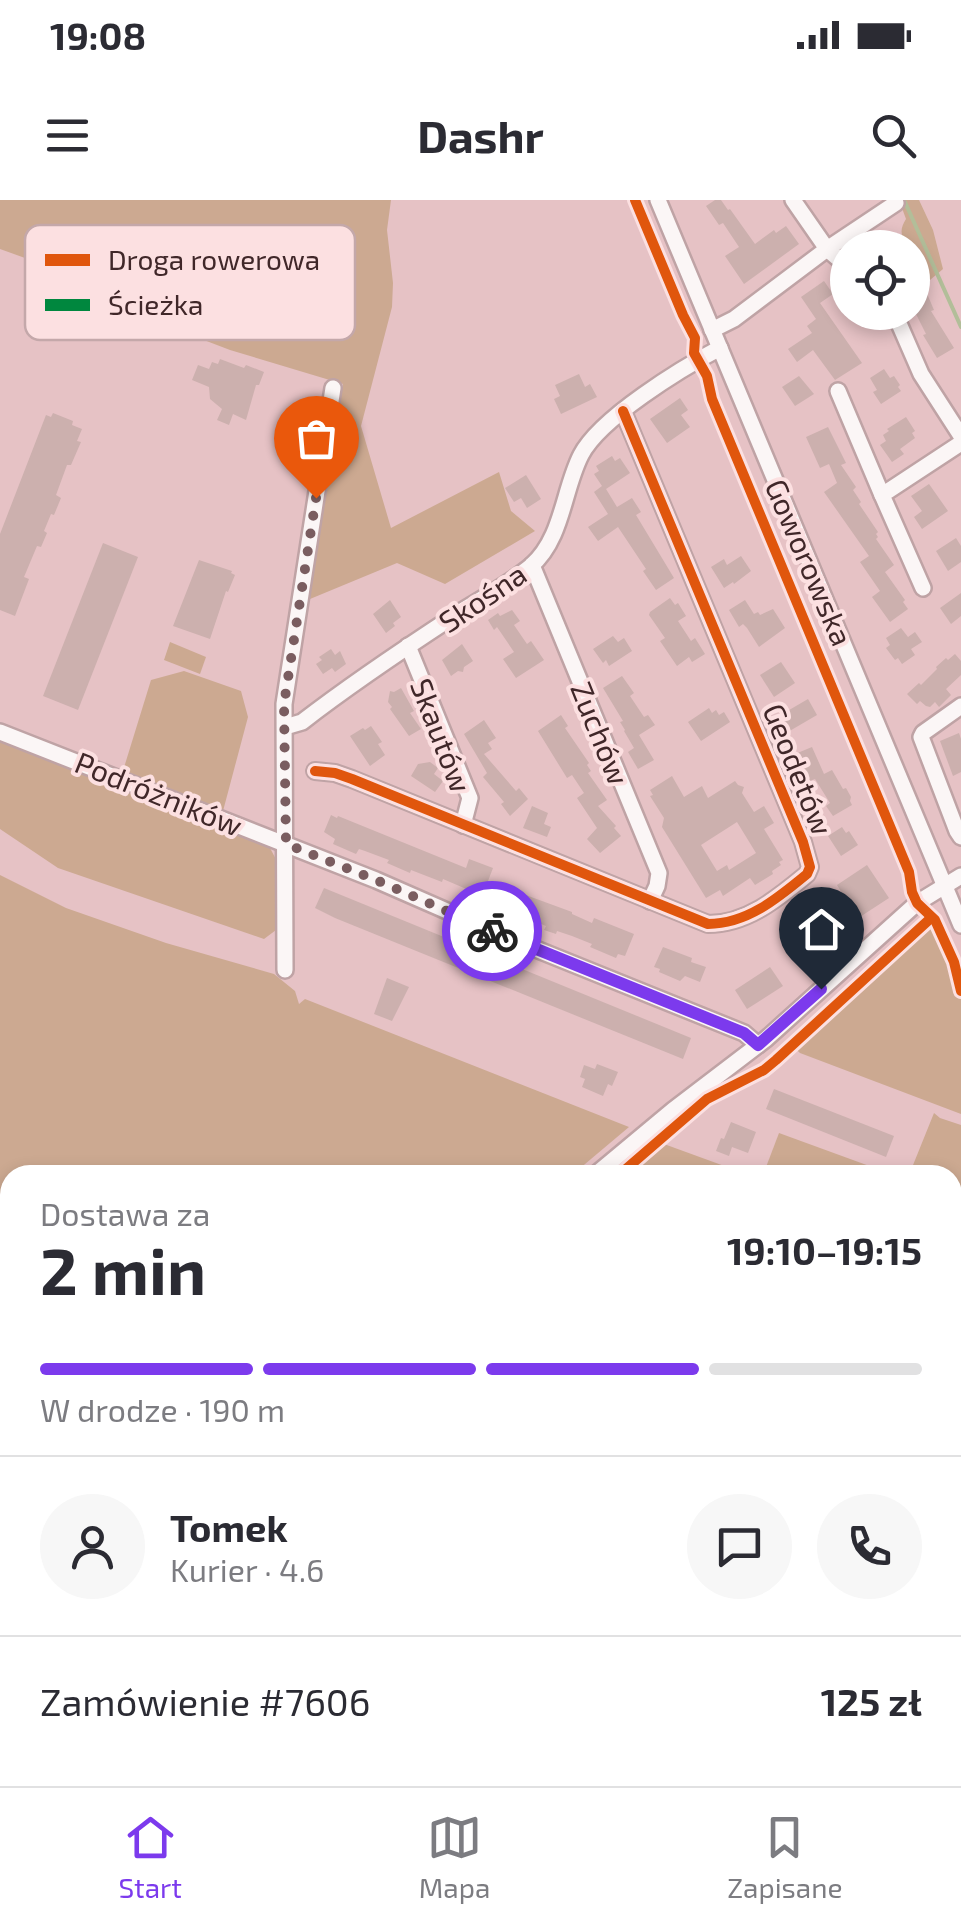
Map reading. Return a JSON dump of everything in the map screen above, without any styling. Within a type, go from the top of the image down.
[{"type":"street","name":"Goworowska","points":[[658,200],[961,924]]},
{"type":"street","points":[[793,200],[830,252]]},
{"type":"street","points":[[712,330],[734,319],[896,202]]},
{"type":"street","points":[[882,495],[961,440],[921,374],[902,330]]},
{"type":"street","name":"Skośna","points":[[285,727],[302,722],[408,646],[532,565],[552,537],[579,458],[588,443],[623,411],[720,348]]},
{"type":"street","points":[[285,970],[284,704],[332,388]]},
{"type":"street","points":[[838,391],[923,588]]},
{"type":"street","name":"Geodetów","points":[[315,771],[352,779],[708,924],[748,916],[806,874],[810,867],[803,842],[623,411]]},
{"type":"street","name":"Zuchów","points":[[532,565],[659,872],[650,901]]},
{"type":"street","name":"Skautów","points":[[408,646],[470,798],[462,825]]},
{"type":"street","points":[[961,706],[922,732],[921,737],[961,838]]},
{"type":"street","name":"Podróżników","points":[[0,732],[286,844],[744,1033],[758,1045]]},
{"type":"street","points":[[607,1165],[758,1045],[917,902],[961,876]]},
{"type":"shaded area","points":[[0,200],[391,200],[387,230],[392,307],[361,426],[391,528],[499,472],[511,511],[535,531],[445,584],[397,563],[310,599],[321,492],[343,384],[204,340],[355,340],[355,225],[25,225],[25,258],[0,249]]},
{"type":"shaded area","points":[[899,200],[919,200],[933,230],[943,269],[930,280],[930,230],[902,230],[906,219]]},
{"type":"shaded area","points":[[170,642],[206,657],[200,674],[164,660]]},
{"type":"shaded area","points":[[184,671],[241,691],[248,717],[223,811],[228,829],[270,848],[279,865],[280,927],[264,939],[58,868],[0,829],[0,731],[5,743],[107,783],[122,774],[151,680]]},
{"type":"shaded area","points":[[0,875],[66,908],[166,943],[274,974],[295,991],[299,1004],[305,999],[629,1127],[584,1165],[0,1165]]},
{"type":"shaded area","points":[[925,920],[933,923],[961,997],[961,1114],[800,1053],[791,1044],[790,1038],[851,985],[855,993],[867,982],[859,976]]},
{"type":"shaded area","points":[[934,1113],[961,1125],[961,1165],[913,1165]]},
{"type":"shaded area","points":[[779,1133],[867,1165],[767,1165]]},
{"type":"shaded area","points":[[664,1144],[722,1165],[640,1165]]},
{"type":"building","points":[[721,200],[730,209],[755,244],[786,226],[799,244],[744,284],[725,256],[739,247],[706,206]]},
{"type":"building","points":[[824,281],[830,296],[820,303],[830,317],[830,330],[839,330],[862,363],[835,380],[813,350],[797,362],[788,349],[812,333],[807,326],[816,319],[801,297]]},
{"type":"building","points":[[930,301],[934,310],[931,311],[954,348],[937,358],[923,335],[924,330],[930,330]]},
{"type":"building","points":[[220,359],[264,372],[246,420],[233,414],[229,425],[217,420],[222,409],[210,399],[209,387],[192,380],[198,365],[209,369],[212,362],[218,364]]},
{"type":"building","points":[[884,369],[890,378],[894,376],[901,391],[881,404],[870,378]]},
{"type":"building","points":[[579,374],[585,387],[590,384],[597,397],[561,414],[554,399],[560,396],[555,385]]},
{"type":"building","points":[[799,376],[814,394],[795,406],[782,387]]},
{"type":"building","points":[[680,398],[688,410],[681,415],[690,427],[667,443],[650,419]]},
{"type":"building","points":[[53,413],[82,429],[77,441],[81,442],[71,465],[67,465],[56,495],[61,498],[44,531],[47,533],[24,577],[29,579],[15,616],[0,610],[0,534],[46,415],[51,417]]},
{"type":"building","points":[[906,417],[915,438],[900,449],[904,454],[892,462],[880,445],[886,441],[883,435]]},
{"type":"building","points":[[828,427],[846,463],[841,465],[856,487],[853,490],[859,504],[894,565],[885,572],[908,609],[890,622],[872,597],[880,591],[860,562],[869,556],[824,492],[837,483],[829,464],[820,468],[806,437]]},
{"type":"building","points":[[612,456],[615,461],[620,458],[630,473],[606,489],[617,507],[632,498],[641,512],[636,515],[674,578],[656,590],[618,527],[598,541],[588,527],[608,514],[594,492],[602,486],[594,474],[599,471],[596,466]]},
{"type":"building","points":[[526,475],[541,499],[527,508],[521,498],[514,502],[505,488]]},
{"type":"building","points":[[929,484],[948,511],[922,529],[914,517],[922,511],[911,496]]},
{"type":"building","points":[[956,538],[961,546],[961,562],[948,571],[936,551]]},
{"type":"building","points":[[103,543],[138,557],[78,710],[43,696]]},
{"type":"building","points":[[741,556],[751,571],[724,588],[711,567],[724,559],[727,565]]},
{"type":"building","points":[[199,560],[235,575],[210,639],[173,626]]},
{"type":"building","points":[[961,593],[961,616],[951,624],[940,608]]},
{"type":"building","points":[[670,598],[686,616],[678,621],[705,654],[692,662],[689,657],[677,666],[649,615]]},
{"type":"building","points":[[390,600],[401,617],[386,633],[373,614]]},
{"type":"building","points":[[745,600],[754,614],[773,609],[785,628],[759,647],[729,610]]},
{"type":"building","points":[[512,610],[520,621],[514,625],[544,660],[516,678],[503,659],[514,652],[488,620]]},
{"type":"building","points":[[901,628],[908,637],[915,632],[922,642],[911,649],[915,655],[902,664],[886,648],[890,645],[886,638]]},
{"type":"building","points":[[613,636],[618,642],[624,638],[632,651],[609,666],[593,649]]},
{"type":"building","points":[[462,644],[473,661],[463,672],[451,676],[442,660]]},
{"type":"building","points":[[331,649],[335,655],[340,651],[346,664],[323,674],[316,664]]},
{"type":"building","points":[[955,654],[961,661],[961,675],[946,689],[951,695],[939,707],[935,702],[930,707],[920,701],[917,704],[907,694]]},
{"type":"building","points":[[781,662],[795,683],[774,697],[760,675]]},
{"type":"building","points":[[622,676],[644,717],[648,715],[655,725],[639,735],[654,760],[638,769],[628,752],[634,748],[620,722],[623,721],[603,688]]},
{"type":"building","points":[[401,688],[421,729],[409,736],[388,702],[390,691]]},
{"type":"building","points":[[808,699],[817,715],[781,736],[772,720]]},
{"type":"building","points":[[709,708],[719,715],[724,712],[730,722],[701,741],[688,722]]},
{"type":"building","points":[[561,715],[568,726],[565,728],[589,763],[588,773],[607,800],[598,806],[621,836],[600,853],[587,839],[597,828],[577,798],[584,793],[572,775],[567,778],[538,731]]},
{"type":"building","points":[[484,720],[496,738],[488,743],[492,749],[484,754],[528,799],[510,816],[501,804],[504,802],[483,777],[487,773],[464,734]]},
{"type":"building","points":[[371,726],[385,755],[370,766],[350,736]]},
{"type":"building","points":[[959,733],[961,772],[953,776],[940,741]]},
{"type":"building","points":[[812,747],[824,774],[832,770],[851,797],[852,805],[833,816],[815,779],[807,782],[795,754]]},
{"type":"building","points":[[430,762],[438,768],[434,774],[443,781],[435,792],[411,776],[418,764]]},
{"type":"building","points":[[672,776],[684,797],[702,786],[708,798],[735,781],[744,787],[742,793],[754,812],[764,806],[774,823],[764,829],[783,860],[781,865],[755,885],[750,878],[723,896],[720,890],[706,898],[662,827],[664,818],[650,790]],"holes":[[[737,822],[756,853],[729,870],[727,865],[717,871],[701,845]]]},
{"type":"building","points":[[532,806],[548,813],[544,824],[551,827],[547,837],[523,828]]},
{"type":"building","points":[[331,815],[466,868],[469,859],[493,868],[488,881],[592,923],[594,918],[634,934],[625,956],[618,954],[616,958],[572,936],[544,930],[546,926],[443,879],[442,882],[411,870],[410,873],[387,863],[389,860],[359,849],[356,854],[333,844],[335,839],[324,832]]},
{"type":"building","points":[[842,827],[858,845],[841,856],[828,836]]},
{"type":"building","points":[[867,865],[889,898],[821,946],[809,928],[846,900],[837,885]]},
{"type":"building","points":[[324,888],[691,1038],[683,1059],[335,918],[315,908]]},
{"type":"building","points":[[663,947],[706,967],[700,982],[685,976],[680,981],[659,972],[654,967]]},
{"type":"building","points":[[770,967],[783,986],[747,1009],[735,990]]},
{"type":"building","points":[[387,978],[409,987],[392,1021],[374,1014]]},
{"type":"building","points":[[597,1064],[618,1072],[603,1096],[582,1087],[585,1079],[580,1077],[584,1065],[595,1069]]},
{"type":"building","points":[[774,1089],[894,1136],[886,1157],[766,1109]]},
{"type":"building","points":[[731,1122],[756,1132],[748,1153],[732,1147],[729,1156],[716,1151]]},
{"type":"waterway","points":[[904,200],[961,327]]},
{"type":"cycle path","points":[[635,200],[695,338],[694,353],[707,376],[712,399],[909,872],[912,892],[917,903],[935,920],[954,962],[961,991]]},
{"type":"cycle path","points":[[315,771],[352,779],[708,924],[749,915],[807,874],[810,867],[803,842],[623,411]]},
{"type":"cycle path","points":[[631,1165],[707,1099],[764,1070],[931,918]]},
{"type":"way so far","points":[[316,498],[284,704],[286,844],[492,931]]},
{"type":"route","points":[[492,931],[744,1033],[758,1045],[821,989]]}]
